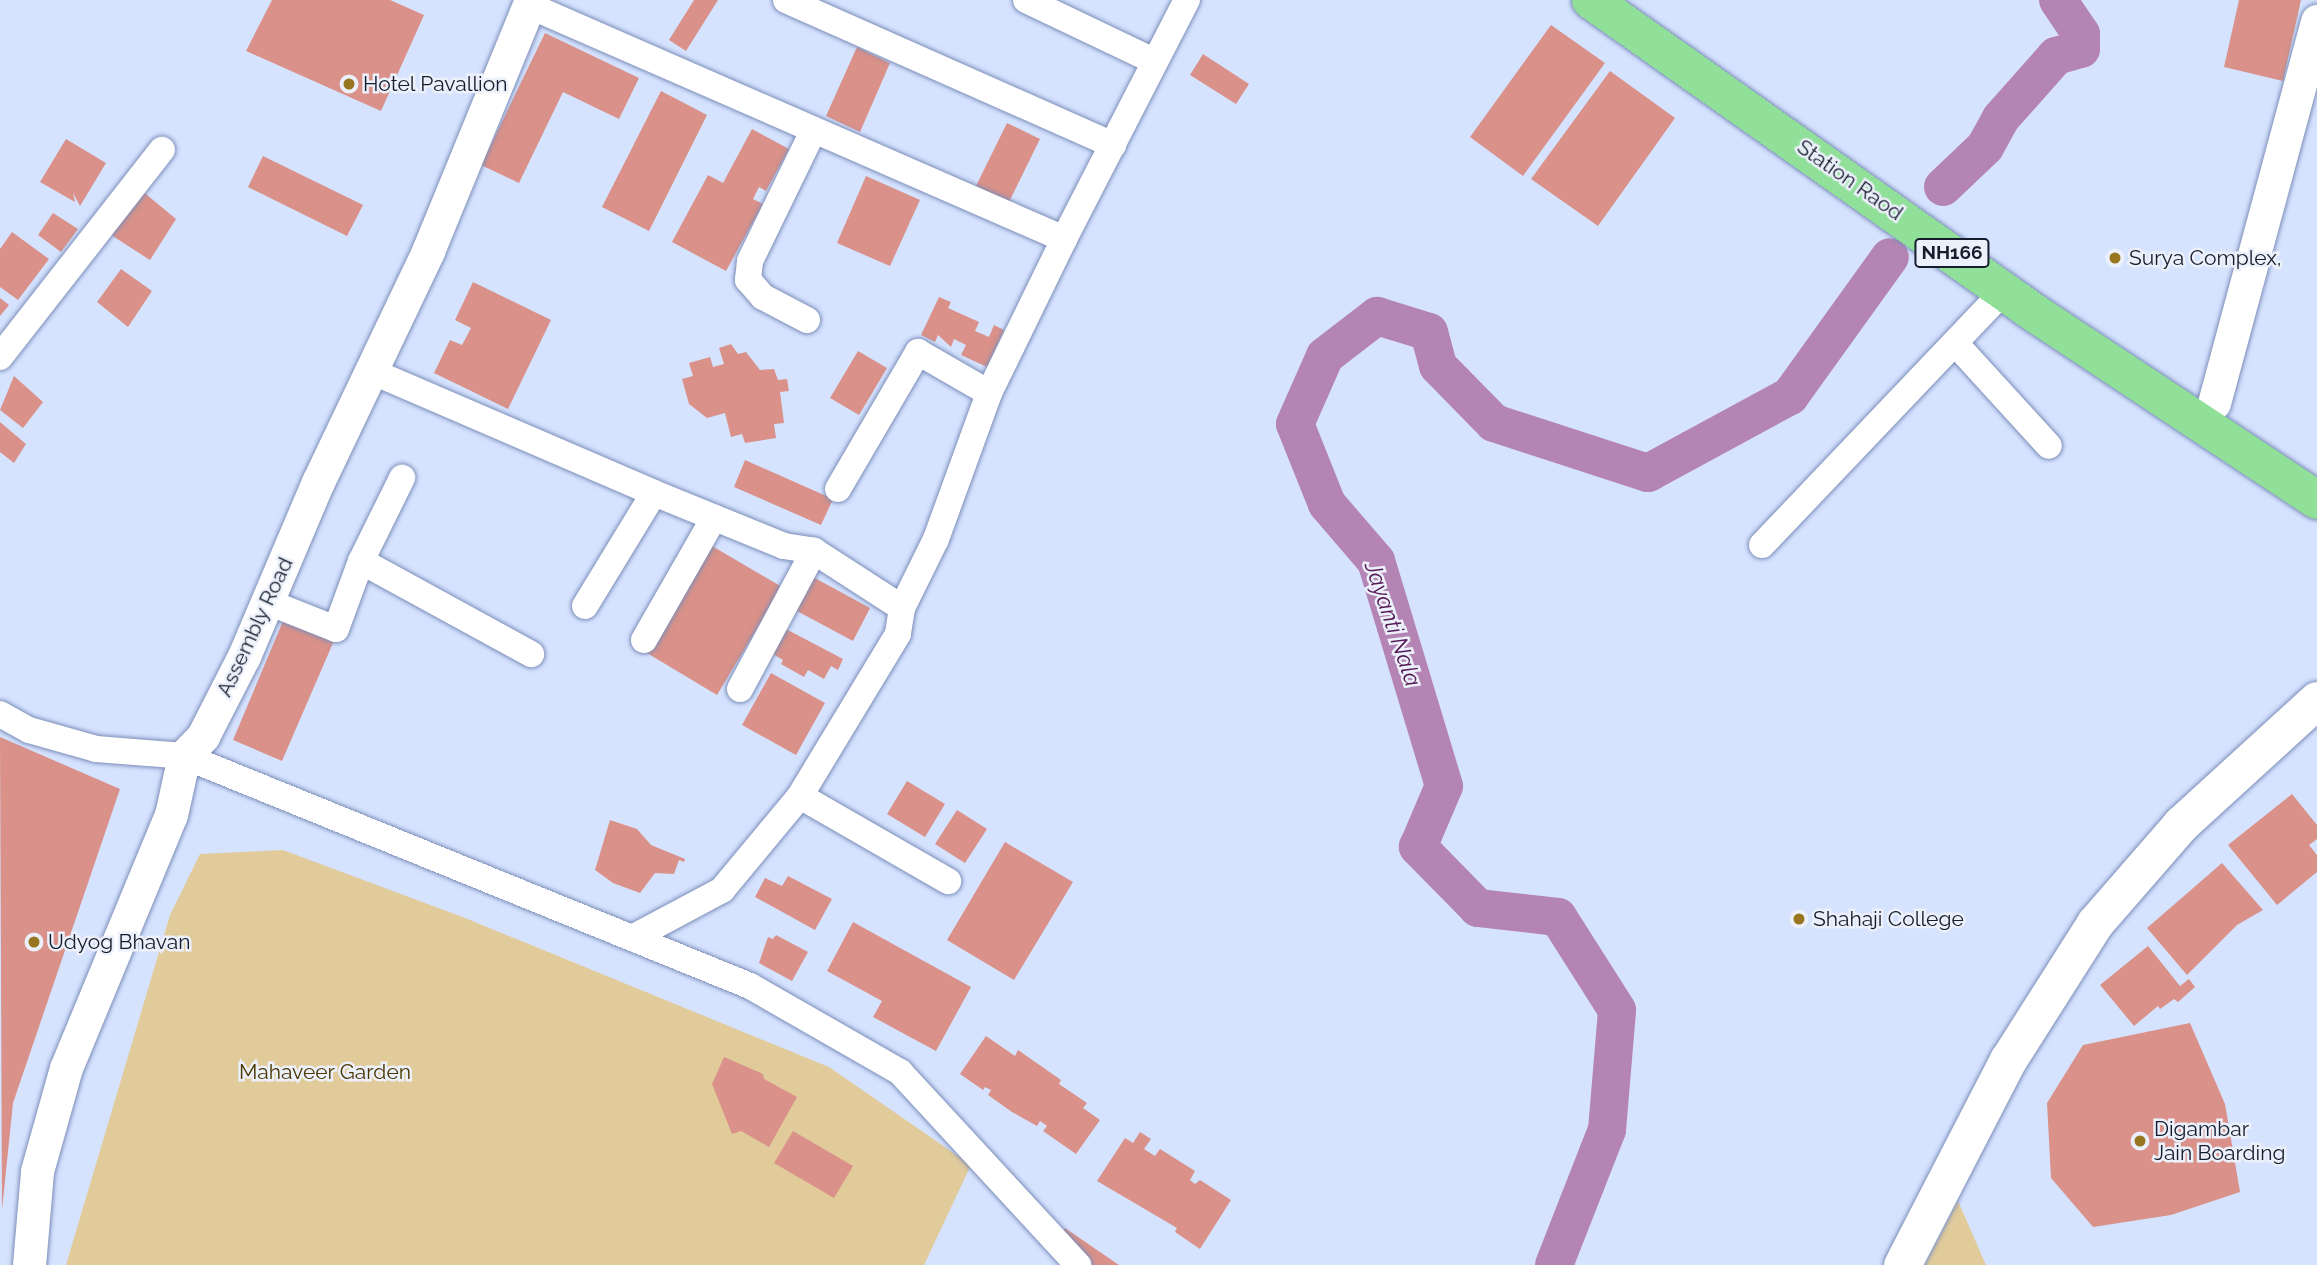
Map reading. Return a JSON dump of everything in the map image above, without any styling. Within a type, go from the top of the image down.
[{"type":"highway","name":"Station Raod","points":[[1591,0],[2004,291],[2317,500]]},
{"type":"highway","name":"NH166","points":[[1620,0],[2317,474]]},
{"type":"main road","points":[[1902,1265],[2007,1060],[2095,923],[2181,824],[2317,700]]},
{"type":"street","points":[[786,0],[1113,145]]},
{"type":"street","points":[[1026,0],[1154,61]]},
{"type":"street","points":[[636,936],[722,890],[800,796],[898,634],[902,608],[936,539],[989,393],[1063,239],[1187,0]]},
{"type":"street","points":[[530,3],[813,131],[1063,239]]},
{"type":"street","name":"Assembly Road","points":[[29,1265],[37,1171],[66,1068],[171,815],[184,756],[203,736],[268,602],[428,251],[530,3]]},
{"type":"street","points":[[2214,402],[2317,21]]},
{"type":"street","points":[[807,320],[763,296],[748,280],[750,261],[813,131]]},
{"type":"street","points":[[0,357],[162,150]]},
{"type":"street","points":[[1762,545],[2004,291]]},
{"type":"street","points":[[1955,343],[2049,446]]},
{"type":"street","points":[[838,489],[918,352],[989,393]]},
{"type":"street","points":[[371,371],[654,494],[784,546],[814,551],[902,608]]},
{"type":"street","points":[[268,602],[336,629],[361,561],[402,478]]},
{"type":"street","points":[[585,606],[654,494]]},
{"type":"street","points":[[644,640],[714,518]]},
{"type":"street","points":[[740,689],[814,551]]},
{"type":"street","points":[[361,561],[531,654]]},
{"type":"street","points":[[0,714],[29,730],[96,749],[184,756],[636,936],[750,986],[900,1072],[1078,1265]]},
{"type":"street","points":[[800,796],[948,881]]},
{"type":"green space","name":"Mahaveer Garden","points":[[283,850],[465,918],[829,1067],[971,1165],[924,1265],[66,1265],[170,915],[200,854]]},
{"type":"green space","points":[[1958,1201],[1986,1265],[1925,1265]]},
{"type":"building","points":[[272,0],[390,0],[424,15],[381,111],[246,51]]},
{"type":"building","points":[[694,0],[718,0],[686,51],[669,40]]},
{"type":"building","points":[[2239,0],[2301,0],[2283,81],[2224,67]]},
{"type":"building","points":[[1551,25],[1605,63],[1523,176],[1470,137]]},
{"type":"building","points":[[545,33],[639,78],[619,119],[563,92],[519,183],[481,165]]},
{"type":"building","points":[[857,47],[890,63],[860,132],[826,116]]},
{"type":"building","points":[[1203,54],[1249,84],[1236,104],[1190,75]]},
{"type":"building","points":[[1610,71],[1675,118],[1598,226],[1531,179]]},
{"type":"building","points":[[661,91],[707,115],[649,231],[602,207]]},
{"type":"building","points":[[1007,123],[1040,139],[1009,202],[976,186]]},
{"type":"building","points":[[752,129],[789,149],[766,191],[759,187],[753,199],[763,204],[726,271],[672,242],[708,175],[723,183]]},
{"type":"building","points":[[66,139],[106,163],[80,206],[73,193],[75,202],[40,182]]},
{"type":"building","points":[[263,156],[363,205],[347,236],[248,187]]},
{"type":"building","points":[[866,176],[920,200],[890,266],[837,243]]},
{"type":"building","points":[[141,190],[176,219],[150,260],[108,233]]},
{"type":"building","points":[[53,213],[78,229],[61,252],[38,235]]},
{"type":"building","points":[[12,232],[49,259],[18,300],[0,287],[0,249]]},
{"type":"building","points":[[121,269],[152,291],[128,327],[97,302]]},
{"type":"building","points":[[473,282],[551,320],[508,409],[434,373],[450,340],[462,345],[471,328],[455,320]]},
{"type":"building","points":[[939,297],[951,302],[948,308],[979,322],[975,331],[989,337],[994,325],[1004,330],[987,367],[961,355],[966,345],[954,339],[951,347],[938,335],[935,342],[921,335]]},
{"type":"building","points":[[0,298],[9,305],[0,316]]},
{"type":"building","points":[[731,344],[738,354],[746,352],[760,370],[774,369],[778,380],[787,379],[789,391],[780,392],[784,423],[774,424],[776,438],[745,443],[742,434],[731,437],[725,413],[707,418],[689,404],[682,379],[693,376],[689,363],[710,357],[713,367],[724,364],[719,348]]},
{"type":"building","points":[[858,351],[887,368],[859,415],[830,398]]},
{"type":"building","points":[[14,376],[43,402],[23,428],[0,410]]},
{"type":"building","points":[[0,422],[26,444],[14,463],[0,452]]},
{"type":"building","points":[[745,460],[833,499],[821,525],[734,487]]},
{"type":"building","points":[[707,543],[782,587],[717,695],[642,650]]},
{"type":"building","points":[[813,577],[870,608],[853,641],[795,610]]},
{"type":"building","points":[[286,614],[336,636],[282,761],[233,740]]},
{"type":"building","points":[[784,628],[843,659],[838,670],[831,666],[824,679],[808,670],[804,677],[781,664],[783,660],[771,653]]},
{"type":"building","points":[[771,673],[825,703],[796,755],[742,725]]},
{"type":"building","name":"Udyog Bhavan","points":[[0,737],[120,789],[13,1103],[2,1210]]},
{"type":"building","points":[[907,781],[945,804],[925,837],[887,814]]},
{"type":"building","points":[[2292,794],[2317,825],[2317,839],[2309,845],[2317,855],[2317,872],[2277,905],[2228,845]]},
{"type":"building","points":[[957,810],[987,829],[965,863],[935,844]]},
{"type":"building","points":[[610,820],[637,829],[651,845],[685,859],[684,862],[679,860],[674,874],[655,873],[640,893],[613,883],[595,870]]},
{"type":"building","points":[[1005,842],[1073,882],[1014,980],[947,940]]},
{"type":"building","points":[[2222,863],[2263,910],[2237,925],[2187,975],[2147,928]]},
{"type":"building","points":[[788,876],[832,899],[815,930],[755,897],[765,878],[782,886]]},
{"type":"building","points":[[853,922],[971,987],[936,1051],[873,1017],[882,1001],[827,971]]},
{"type":"building","points":[[776,935],[808,952],[792,981],[759,963],[768,937],[773,939]]},
{"type":"building","points":[[2148,946],[2180,986],[2189,979],[2195,987],[2178,1002],[2174,999],[2160,1009],[2158,1006],[2134,1026],[2100,985]]},
{"type":"building","name":"Digambar Jain Boarding","points":[[2190,1023],[2225,1104],[2240,1192],[2171,1215],[2093,1227],[2051,1178],[2047,1103],[2083,1045]]},
{"type":"building","points":[[986,1036],[1015,1056],[1018,1050],[1061,1080],[1059,1084],[1087,1103],[1083,1108],[1100,1120],[1076,1154],[1043,1131],[1047,1126],[1040,1121],[1037,1126],[1012,1112],[988,1095],[991,1090],[985,1087],[983,1090],[960,1074]]},
{"type":"building","points":[[724,1057],[763,1074],[764,1079],[797,1097],[769,1147],[741,1131],[732,1134],[712,1084]]},
{"type":"building","points":[[793,1131],[853,1166],[834,1198],[774,1163]]},
{"type":"building","points":[[1140,1132],[1151,1139],[1144,1149],[1155,1156],[1160,1149],[1195,1171],[1190,1180],[1195,1184],[1200,1180],[1231,1200],[1200,1249],[1175,1232],[1177,1228],[1097,1181],[1125,1138],[1133,1143]]},
{"type":"building","points":[[1065,1228],[1119,1265],[1086,1265],[1058,1239]]},
{"type":"waterway","name":"Jayanti Nala","points":[[1943,187],[1985,147],[2001,118],[2056,56],[2081,49],[2081,34],[2058,0]]},
{"type":"waterway","name":"Jayanti Nala","points":[[1554,1265],[1607,1130],[1617,1010],[1558,917],[1478,908],[1418,847],[1444,786],[1376,561],[1327,504],[1295,424],[1325,356],[1377,316],[1429,332],[1438,366],[1494,423],[1648,473],[1790,396],[1890,257]]},
{"type":"place","name":"Hotel Pavallion","points":[[349,84]]},
{"type":"place","name":"Surya Complex,","points":[[2115,258]]},
{"type":"place","name":"Shahaji College","points":[[1799,919]]},
{"type":"place","name":"Udyog Bhavan","points":[[34,942]]},
{"type":"place","name":"Digambar Jain Boarding","points":[[2140,1141]]}]
